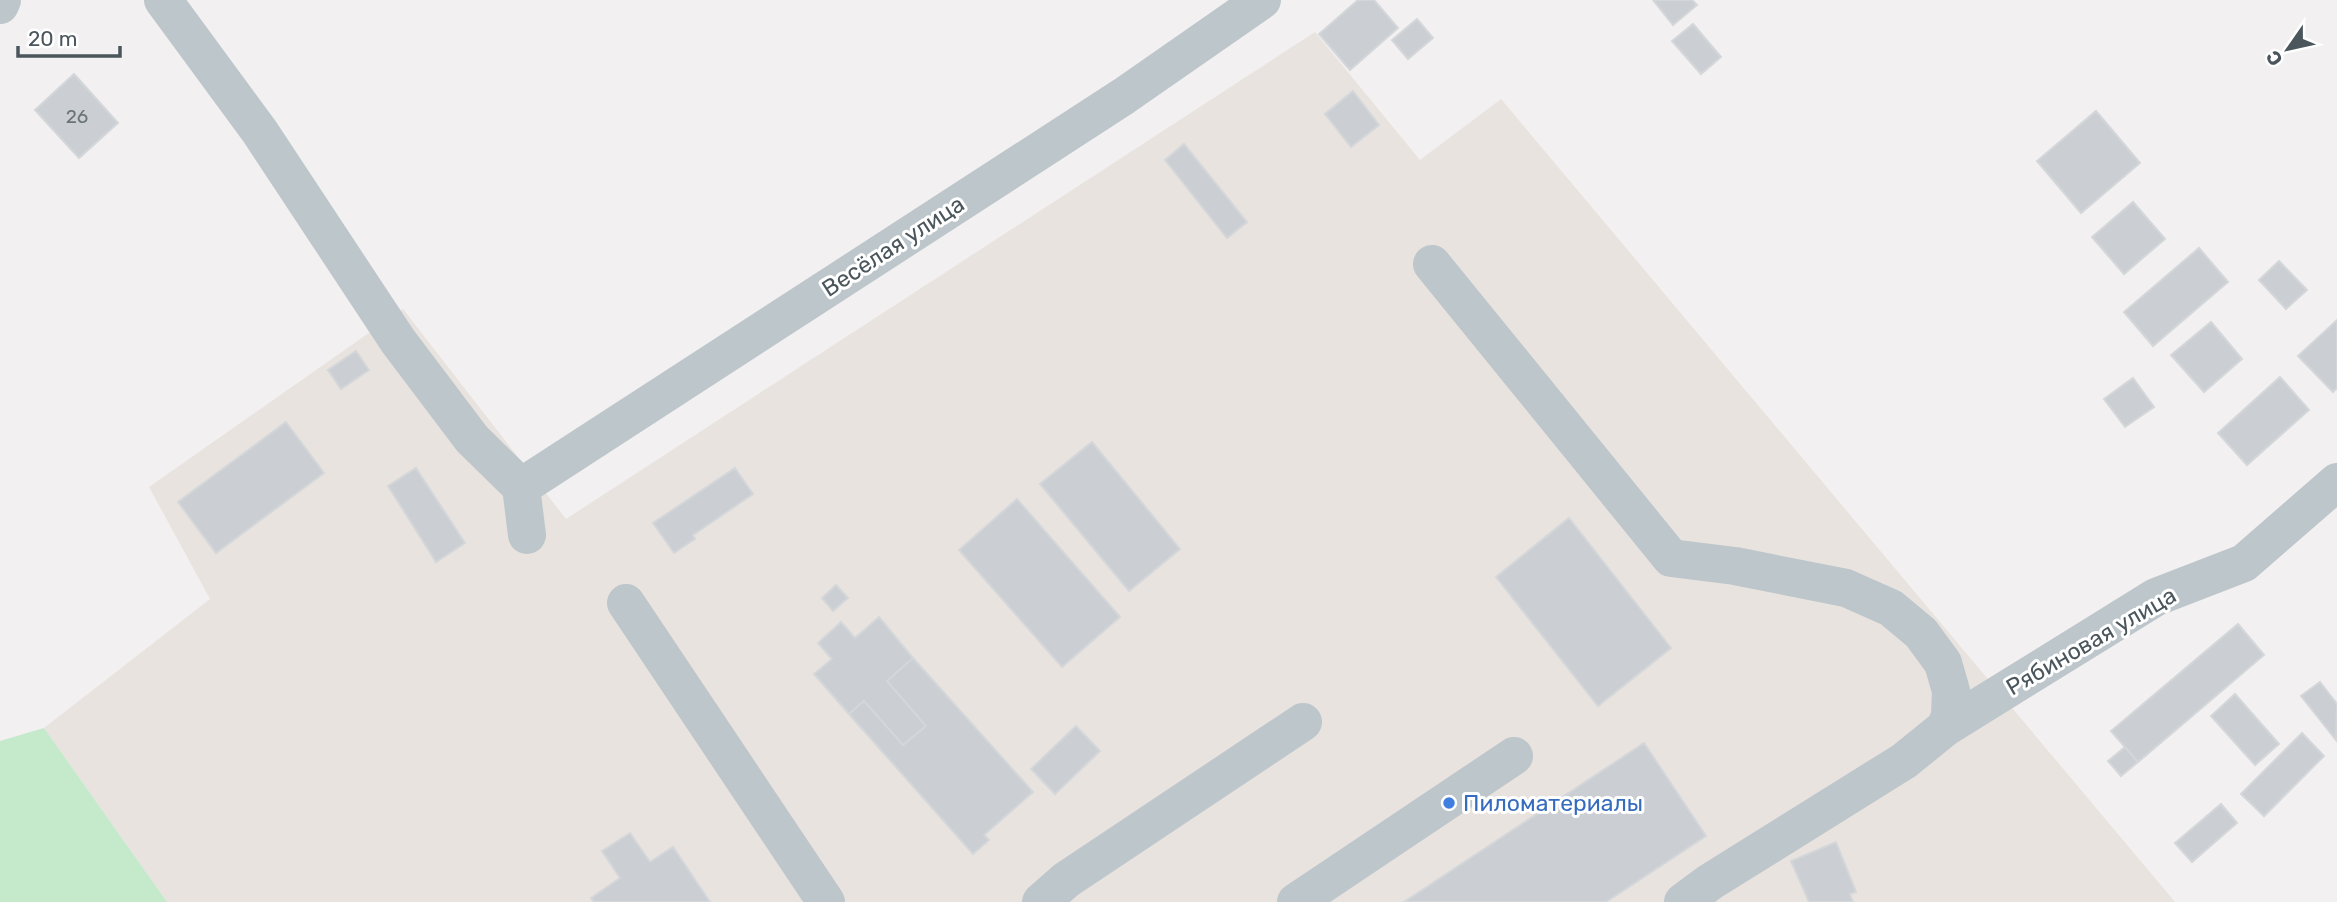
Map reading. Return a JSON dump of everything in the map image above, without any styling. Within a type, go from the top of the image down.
[{"type":"street","points":[[163,0],[260,132],[398,341],[472,439],[521,487],[527,535]]},
{"type":"street","name":"Весёлая улица","points":[[521,487],[1124,96],[1262,0]]},
{"type":"street","points":[[1432,264],[1671,558],[1735,566],[1846,588],[1891,608],[1922,634],[1942,663],[1951,691],[1950,715],[1946,727]]},
{"type":"street","name":"Рябиновая улица","points":[[1683,902],[1710,882],[1905,761],[1946,727],[2157,597],[2244,563],[2337,481]]},
{"type":"street","points":[[626,604],[826,902]]},
{"type":"street","points":[[1041,902],[1066,880],[1303,722]]},
{"type":"street","points":[[1296,902],[1514,756]]},
{"type":"shaded area","points":[[1315,32],[1420,160],[1501,99],[2175,902],[167,902],[44,728],[210,599],[149,487],[403,309],[566,519]]},
{"type":"green space","points":[[44,728],[167,902],[0,902],[0,741]]},
{"type":"building","points":[[1358,0],[1374,0],[1398,28],[1350,70],[1319,34]]},
{"type":"building","points":[[1653,0],[1692,0],[1697,5],[1673,25]]},
{"type":"building","points":[[1417,19],[1433,38],[1408,59],[1392,40]]},
{"type":"building","points":[[1693,24],[1721,57],[1701,74],[1672,41]]},
{"type":"building","points":[[74,74],[118,123],[79,158],[35,110]]},
{"type":"building","points":[[1353,91],[1379,125],[1351,147],[1325,114]]},
{"type":"building","points":[[2096,111],[2140,163],[2081,213],[2037,161]]},
{"type":"building","points":[[1184,144],[1247,222],[1227,238],[1165,160]]},
{"type":"building","points":[[2133,202],[2165,239],[2124,274],[2092,237]]},
{"type":"building","points":[[2199,248],[2228,282],[2153,346],[2124,312]]},
{"type":"building","points":[[2279,261],[2307,290],[2286,309],[2259,280]]},
{"type":"building","points":[[2337,320],[2337,388],[2333,392],[2298,356]]},
{"type":"building","points":[[2211,322],[2242,359],[2204,392],[2171,355]]},
{"type":"building","points":[[356,351],[369,370],[341,389],[328,370]]},
{"type":"building","points":[[2280,377],[2309,410],[2247,465],[2218,433]]},
{"type":"building","points":[[2133,378],[2154,407],[2125,427],[2104,399]]},
{"type":"building","points":[[286,422],[324,473],[216,553],[178,502]]},
{"type":"building","points":[[1092,442],[1180,549],[1129,591],[1040,484]]},
{"type":"building","points":[[416,468],[465,543],[436,562],[388,486]]},
{"type":"building","points":[[735,468],[753,494],[693,535],[695,539],[674,553],[653,523]]},
{"type":"building","points":[[1017,499],[1120,617],[1062,667],[959,550]]},
{"type":"building","points":[[1569,518],[1671,648],[1598,706],[1496,577]]},
{"type":"building","points":[[836,585],[848,598],[833,611],[822,598]]},
{"type":"building","points":[[879,617],[913,658],[887,681],[926,726],[903,745],[864,701],[849,714],[814,674],[832,659],[818,643],[841,622],[855,638]]},
{"type":"building","points":[[2238,624],[2264,655],[2138,762],[2111,731]]},
{"type":"building","points":[[913,658],[1033,792],[984,835],[989,840],[973,854],[849,714],[864,701],[903,745],[926,726],[887,681]]},
{"type":"building","points":[[2320,682],[2337,704],[2336,740],[2301,696]]},
{"type":"building","points":[[2235,694],[2279,744],[2255,765],[2211,716]]},
{"type":"building","points":[[1076,726],[1100,751],[1055,794],[1031,769]]},
{"type":"building","points":[[2302,733],[2324,756],[2264,816],[2241,794]]},
{"type":"building","points":[[1644,743],[1706,836],[1606,902],[1404,902]]},
{"type":"building","points":[[2125,747],[2138,762],[2121,776],[2108,761]]},
{"type":"building","points":[[2221,804],[2237,823],[2192,862],[2175,843]]},
{"type":"building","points":[[630,833],[650,862],[673,847],[710,902],[594,902],[591,898],[620,878],[602,851]]},
{"type":"building","points":[[1836,842],[1856,892],[1850,894],[1853,902],[1809,902],[1791,861]]},
{"type":"place","name":"Пиломатериалы","points":[[1449,803]]}]
